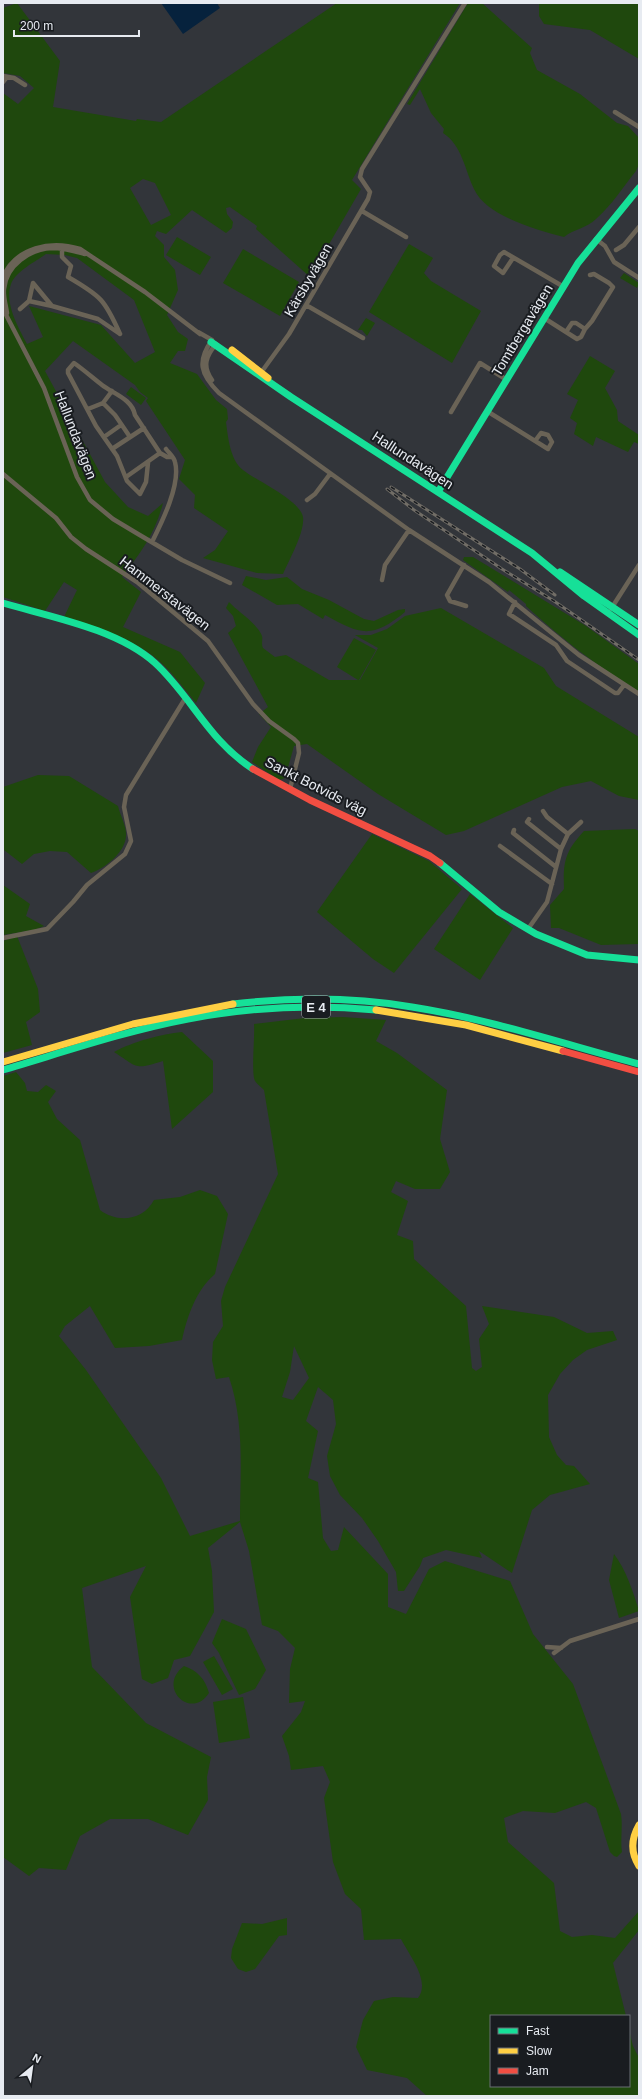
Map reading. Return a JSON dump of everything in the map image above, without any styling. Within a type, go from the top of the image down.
[{"type":"main road","name":"Tomtbergavägen","points":[[438,492],[584,254],[639,188]]},
{"type":"main road","name":"Hallundavägen","points":[[214,342],[240,355],[276,386],[438,492],[487,522],[536,557],[639,625]]},
{"type":"main road","name":"Hallundavägen","points":[[536,557],[600,608],[639,634]]},
{"type":"main road","name":"Sankt Botvids väg","points":[[3,603],[122,641],[153,661],[186,697],[216,738],[229,752],[255,770],[290,789],[430,856],[448,869],[496,911],[528,929],[567,948],[588,955],[639,960]]},
{"type":"main road","name":"E 4","points":[[3,1062],[176,1013],[256,1001],[305,999],[379,1002],[451,1015],[639,1064]]},
{"type":"main road","name":"E 4","points":[[3,1070],[177,1021],[214,1014],[297,1006],[378,1010],[442,1020],[639,1072]]},
{"type":"main road","points":[[639,1824],[631,1843],[632,1854],[639,1866]]},
{"type":"street","name":"Kärsbyvägen","points":[[260,373],[289,334],[362,211],[370,192],[360,177],[362,169],[465,3]]},
{"type":"street","points":[[3,82],[5,77],[14,78],[25,85]]},
{"type":"street","points":[[615,112],[639,127]]},
{"type":"street","points":[[362,211],[406,237]]},
{"type":"street","points":[[616,250],[624,245],[639,227]]},
{"type":"street","points":[[596,238],[605,246],[614,262],[639,278]]},
{"type":"street","name":"Hallundavägen","points":[[3,277],[12,262],[25,253],[44,246],[80,249],[145,292],[198,332],[214,342]]},
{"type":"street","points":[[29,300],[102,321],[120,334],[108,307],[102,299],[68,277],[71,266],[62,257],[62,247]]},
{"type":"street","name":"Hallundavägen","points":[[8,318],[4,289],[8,274],[12,268],[18,262],[33,253],[51,248],[62,247]]},
{"type":"street","points":[[513,258],[503,273],[494,268],[494,264],[501,252],[507,253],[513,258],[564,287]]},
{"type":"street","points":[[544,318],[578,339],[582,337],[585,329],[592,321],[613,287],[610,283],[594,274],[590,275]]},
{"type":"street","points":[[20,309],[29,300],[33,283],[52,306]]},
{"type":"street","points":[[306,305],[363,338]]},
{"type":"street","name":"Hallundavägen","points":[[3,309],[44,388],[77,477],[86,494],[96,507],[113,519],[182,560],[230,583]]},
{"type":"street","points":[[566,332],[572,323],[576,323],[585,329]]},
{"type":"street","points":[[214,342],[202,358],[203,371],[214,388],[330,474],[409,530],[464,565],[515,602],[579,655],[639,694]]},
{"type":"street","points":[[148,463],[146,482],[140,494],[130,485],[112,449],[68,373],[74,363],[112,392],[121,396],[134,409],[135,415],[160,453],[167,458],[172,457]]},
{"type":"street","points":[[451,412],[480,363],[507,380]]},
{"type":"street","points":[[88,409],[103,403],[112,392]]},
{"type":"street","points":[[103,403],[130,437]]},
{"type":"street","points":[[488,411],[535,441]]},
{"type":"street","points":[[104,437],[121,425]]},
{"type":"street","points":[[112,449],[144,428]]},
{"type":"street","points":[[152,542],[167,512],[176,472],[175,461],[166,449]]},
{"type":"street","points":[[126,477],[148,463],[160,453]]},
{"type":"street","name":"Hammerstavägen","points":[[3,474],[56,518],[70,537],[132,579],[208,640],[253,704],[269,721],[298,743],[299,753],[290,789]]},
{"type":"street","points":[[307,500],[315,494],[330,474]]},
{"type":"street","points":[[382,580],[385,565],[409,530]]},
{"type":"street","points":[[464,565],[447,594],[450,601],[466,606]]},
{"type":"street","points":[[613,617],[611,606],[639,565]]},
{"type":"street","points":[[515,602],[509,614],[556,645],[568,661],[615,693],[618,693],[624,685]]},
{"type":"street","points":[[600,608],[611,606]]},
{"type":"street","points":[[3,938],[47,929],[90,882],[128,851],[131,841],[124,807],[126,795],[186,697]]},
{"type":"street","points":[[543,811],[547,817],[568,834]]},
{"type":"street","points":[[529,819],[527,822],[561,849]]},
{"type":"street","points":[[528,929],[547,902],[561,849],[568,834],[581,822]]},
{"type":"street","points":[[514,830],[513,833],[556,867]]},
{"type":"street","points":[[500,846],[552,884]]},
{"type":"street","points":[[554,1653],[576,1638],[639,1619]]},
{"type":"street","points":[[547,1647],[561,1648]]},
{"type":"green space","points":[[17,3],[60,61],[53,107],[136,121],[137,119],[161,122],[337,3],[460,3],[352,180],[361,189],[310,277],[256,229],[257,226],[230,207],[226,208],[227,214],[233,222],[232,228],[226,233],[192,210],[166,234],[157,231],[155,236],[164,245],[164,257],[175,270],[178,290],[167,315],[178,332],[188,339],[185,351],[178,351],[170,363],[197,374],[216,400],[227,409],[228,419],[226,422],[229,441],[232,454],[239,466],[286,497],[300,511],[303,517],[302,530],[283,574],[257,573],[203,558],[215,550],[228,531],[194,508],[195,495],[179,479],[185,460],[146,401],[148,398],[140,392],[135,385],[73,341],[45,371],[105,482],[128,507],[148,516],[163,503],[152,533],[122,577],[141,592],[123,627],[180,652],[205,683],[196,703],[178,681],[151,654],[134,643],[115,634],[64,617],[77,590],[64,582],[45,611],[3,597],[3,93],[18,104],[34,88],[20,76],[3,73],[3,8]],"holes":[[[143,179],[155,183],[171,215],[151,225],[130,188]],[[46,254],[65,255],[77,258],[134,300],[155,352],[135,363],[101,325],[29,306],[43,337],[27,344],[13,316],[9,300],[9,292],[13,279],[26,267]]]},
{"type":"green space","points":[[468,3],[482,3],[532,48],[530,53],[537,70],[580,94],[617,123],[628,126],[639,138],[639,164],[636,171],[602,214],[589,224],[564,237],[527,226],[489,207],[480,199],[474,189],[459,151],[455,144],[443,133],[444,129],[431,113],[420,89],[410,105],[407,104]]},
{"type":"green space","points":[[539,3],[639,3],[639,59],[590,30],[544,24],[539,16]]},
{"type":"green space","points":[[177,237],[211,257],[200,275],[166,255]]},
{"type":"green space","points":[[409,244],[433,258],[424,273],[431,281],[481,311],[452,363],[369,312]]},
{"type":"green space","points":[[243,249],[299,282],[280,316],[223,283]]},
{"type":"green space","points":[[624,273],[639,283],[637,288],[620,278]]},
{"type":"green space","points":[[366,318],[375,323],[367,336],[362,330],[358,330]]},
{"type":"green space","points":[[590,356],[615,371],[605,388],[617,410],[618,421],[639,435],[639,444],[634,442],[628,452],[596,437],[593,446],[574,434],[577,423],[570,418],[578,400],[567,394]]},
{"type":"green space","points":[[131,387],[146,398],[141,405],[126,394]]},
{"type":"green space","points":[[464,557],[473,557],[586,626],[639,664],[639,692],[580,652],[509,590],[508,592],[463,560]]},
{"type":"green space","points":[[246,576],[266,580],[287,577],[302,589],[329,600],[364,619],[374,621],[398,610],[405,609],[405,612],[384,627],[366,631],[357,630],[337,622],[325,615],[323,619],[298,604],[277,605],[242,585]]},
{"type":"green space","points":[[229,602],[260,631],[263,648],[275,657],[286,655],[329,680],[358,680],[337,667],[354,638],[376,650],[360,680],[378,648],[355,635],[371,635],[387,629],[405,616],[441,608],[544,668],[556,686],[639,737],[639,800],[619,796],[591,781],[562,787],[464,831],[446,835],[378,794],[307,744],[294,746],[285,778],[279,780],[252,762],[258,747],[271,727],[259,714],[268,707],[228,633],[236,626],[233,616],[226,608]]},
{"type":"green space","points":[[38,775],[69,776],[118,806],[126,832],[125,842],[118,854],[108,864],[91,873],[67,852],[50,851],[34,854],[22,864],[4,850],[3,787]]},
{"type":"green space","points":[[635,829],[639,831],[639,944],[601,945],[559,928],[551,928],[550,905],[564,889],[566,857],[578,838],[584,831]]},
{"type":"green space","points":[[372,834],[429,861],[462,889],[394,973],[373,959],[317,912]]},
{"type":"green space","points":[[3,885],[30,904],[26,916],[44,926],[34,930],[3,935]]},
{"type":"green space","points":[[470,894],[513,928],[480,980],[434,949]]},
{"type":"green space","points":[[17,936],[38,989],[40,1012],[26,1022],[32,1045],[3,1053],[3,941]]},
{"type":"green space","points":[[343,1017],[386,1020],[376,1041],[397,1053],[447,1090],[440,1139],[450,1172],[440,1189],[415,1189],[396,1181],[391,1192],[408,1201],[397,1235],[413,1241],[414,1259],[466,1306],[472,1368],[476,1371],[482,1367],[479,1339],[489,1324],[482,1306],[554,1317],[587,1333],[613,1331],[617,1340],[587,1350],[573,1360],[560,1374],[548,1395],[549,1437],[557,1455],[566,1465],[574,1466],[590,1484],[550,1495],[532,1510],[512,1573],[479,1551],[482,1558],[446,1550],[423,1558],[420,1566],[404,1591],[398,1591],[396,1572],[378,1541],[362,1518],[340,1495],[330,1476],[327,1456],[336,1424],[333,1400],[318,1387],[306,1421],[318,1431],[308,1478],[318,1482],[323,1538],[331,1551],[338,1550],[344,1527],[388,1574],[388,1607],[406,1614],[429,1569],[445,1561],[510,1581],[533,1634],[573,1684],[621,1814],[622,1852],[617,1857],[610,1852],[596,1808],[586,1802],[555,1813],[523,1811],[504,1818],[508,1842],[554,1883],[560,1931],[572,1937],[592,1935],[615,1938],[639,1911],[639,1930],[613,1963],[626,2015],[490,2015],[490,2087],[630,2087],[630,2034],[633,2046],[639,2058],[639,2096],[427,2096],[407,2078],[367,2070],[356,2047],[363,2020],[374,2001],[393,1997],[418,1998],[422,1984],[417,1968],[401,1939],[364,1940],[361,1909],[345,1894],[333,1862],[324,1798],[330,1782],[323,1766],[291,1770],[289,1756],[282,1736],[301,1712],[305,1701],[289,1703],[290,1669],[295,1648],[278,1631],[262,1625],[249,1551],[240,1522],[208,1548],[212,1571],[214,1612],[190,1656],[174,1660],[168,1678],[152,1684],[142,1679],[130,1597],[146,1566],[82,1588],[92,1667],[146,1723],[211,1757],[207,1777],[208,1800],[188,1835],[148,1819],[110,1819],[80,1836],[66,1870],[39,1868],[29,1876],[3,1857],[3,1076],[16,1072],[25,1083],[27,1091],[38,1092],[46,1085],[56,1091],[48,1102],[57,1119],[80,1140],[100,1210],[114,1217],[129,1218],[137,1216],[143,1212],[154,1200],[180,1197],[200,1190],[217,1196],[228,1214],[215,1274],[208,1280],[193,1304],[182,1340],[149,1346],[115,1348],[90,1306],[65,1326],[59,1336],[86,1370],[161,1478],[190,1536],[240,1521],[240,1431],[234,1395],[229,1377],[216,1379],[212,1360],[213,1342],[223,1326],[221,1301],[225,1287],[278,1174],[264,1090],[255,1081],[254,1077],[254,1024],[305,1018]],"holes":[[[294,1346],[309,1378],[293,1400],[282,1397],[290,1372]]]},
{"type":"green space","points":[[182,1032],[213,1061],[213,1092],[172,1129],[163,1061],[147,1066],[137,1066],[114,1052],[147,1039]]},
{"type":"green space","points":[[614,1554],[626,1574],[639,1611],[619,1618],[609,1580]]},
{"type":"green space","points":[[222,1619],[246,1629],[266,1670],[255,1689],[239,1695],[219,1653],[212,1643]]},
{"type":"green space","points":[[214,1656],[233,1689],[222,1695],[203,1662]]},
{"type":"green space","points":[[184,1666],[193,1670],[203,1680],[209,1693],[202,1701],[194,1704],[186,1702],[179,1698],[175,1691],[174,1683],[176,1674]]},
{"type":"green space","points":[[243,1697],[250,1738],[219,1743],[213,1702]]},
{"type":"green space","points":[[287,1918],[287,1935],[279,1936],[255,1969],[246,1972],[238,1969],[231,1958],[232,1949],[242,1923],[262,1924]]},
{"type":"water","points":[[161,3],[217,3],[220,8],[183,34]]},
{"type":"railway","points":[[391,487],[520,569],[555,595]]},
{"type":"railway","points":[[387,489],[414,510],[502,569],[554,601],[639,660]]},
{"type":"traffic: fast","points":[[438,492],[578,263],[639,188]]},
{"type":"traffic: fast","points":[[211,342],[291,397],[532,553],[584,596],[639,635]]},
{"type":"traffic: fast","points":[[560,572],[639,625]]},
{"type":"traffic: fast","points":[[3,603],[62,619],[103,633],[140,651],[168,676],[224,745],[237,758],[253,769]]},
{"type":"traffic: fast","points":[[440,863],[499,912],[536,934],[587,955],[639,960]]},
{"type":"traffic: fast","points":[[233,1004],[278,1000],[323,999],[368,1001],[412,1007],[469,1018],[526,1032],[639,1064]]},
{"type":"traffic: fast","points":[[3,1070],[95,1042],[164,1024],[211,1015],[258,1009],[305,1007],[376,1010]]},
{"type":"traffic: slow","points":[[232,350],[268,378]]},
{"type":"traffic: slow","points":[[3,1062],[133,1024],[233,1004]]},
{"type":"traffic: slow","points":[[376,1010],[466,1025],[563,1051]]},
{"type":"traffic: slow","points":[[639,1825],[633,1840],[634,1856],[639,1866]]},
{"type":"traffic: jam","points":[[253,769],[310,800],[430,856],[440,863]]},
{"type":"traffic: jam","points":[[563,1051],[639,1072]]}]
